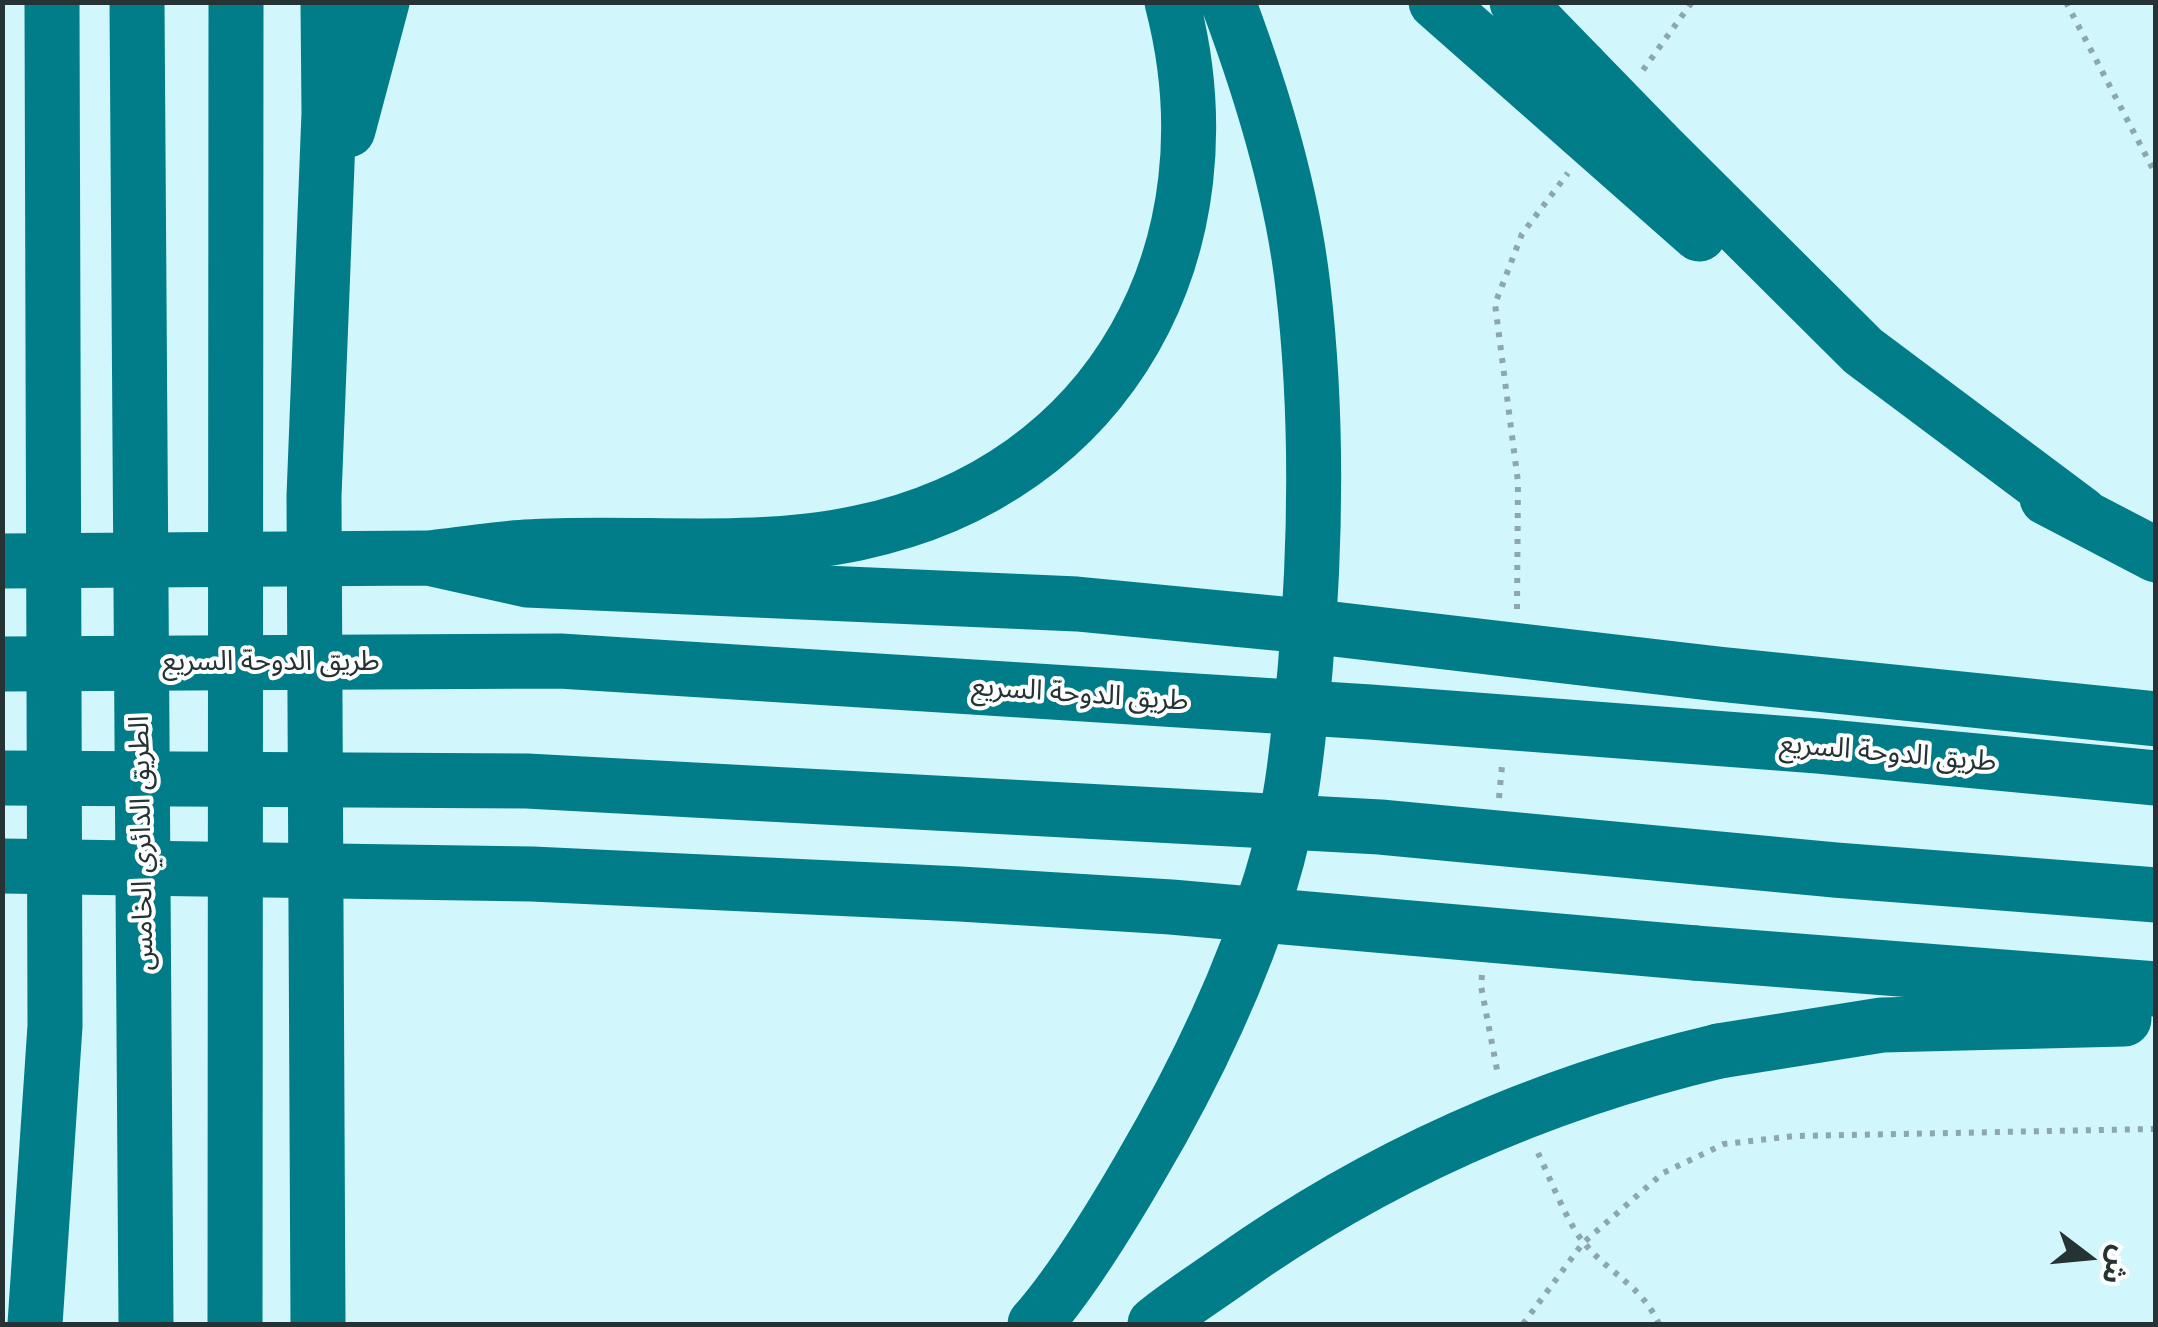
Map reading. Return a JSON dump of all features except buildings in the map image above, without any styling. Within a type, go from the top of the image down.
[{"type":"highway","points":[[35,1324],[54,1026],[52,2]]},
{"type":"highway","name":"الطريق الدائري الخامس","points":[[137,2],[146,1324]]},
{"type":"highway","points":[[234,1324],[236,2]]},
{"type":"highway","points":[[318,1324],[314,496],[329,113],[328,2]]},
{"type":"highway","points":[[314,496],[348,129],[382,2]]},
{"type":"highway","points":[[2,562],[428,558],[526,547],[783,542],[857,534],[918,517],[1006,474],[1053,438],[1095,400],[1138,336],[1168,267],[1180,217],[1190,108],[1184,52],[1172,2]]},
{"type":"highway","points":[[1035,1324],[1116,1208],[1181,1098],[1272,878],[1296,769],[1311,598],[1312,389],[1303,283],[1284,186],[1253,69],[1228,2]]},
{"type":"highway","points":[[1436,2],[1850,367],[1985,468],[2156,555]]},
{"type":"highway","points":[[1517,2],[1863,351],[2080,514]]},
{"type":"highway","points":[[428,558],[527,580],[1116,608],[2156,719]]},
{"type":"highway","name":"طريق الدوحة السريع","points":[[2,664],[560,661],[1370,712],[1818,746],[2156,778]]},
{"type":"highway","points":[[2,778],[528,782],[1320,824],[2156,894]]},
{"type":"highway","points":[[2,866],[532,874],[960,894],[1191,909],[2156,989]]},
{"type":"highway","points":[[1156,1324],[1260,1248],[1351,1192],[1468,1133],[1552,1098],[1636,1070],[1719,1051],[1882,1025],[2156,1019]]},
{"type":"highway","points":[[54,1026],[62,1128],[64,1324]]},
{"type":"path","points":[[2066,2],[2156,175]]},
{"type":"path","points":[[1523,1324],[1583,1243],[1663,1173],[1724,1144],[1795,1136],[2156,1129]]},
{"type":"path","points":[[1583,1243],[1640,1294],[1658,1324]]}]
